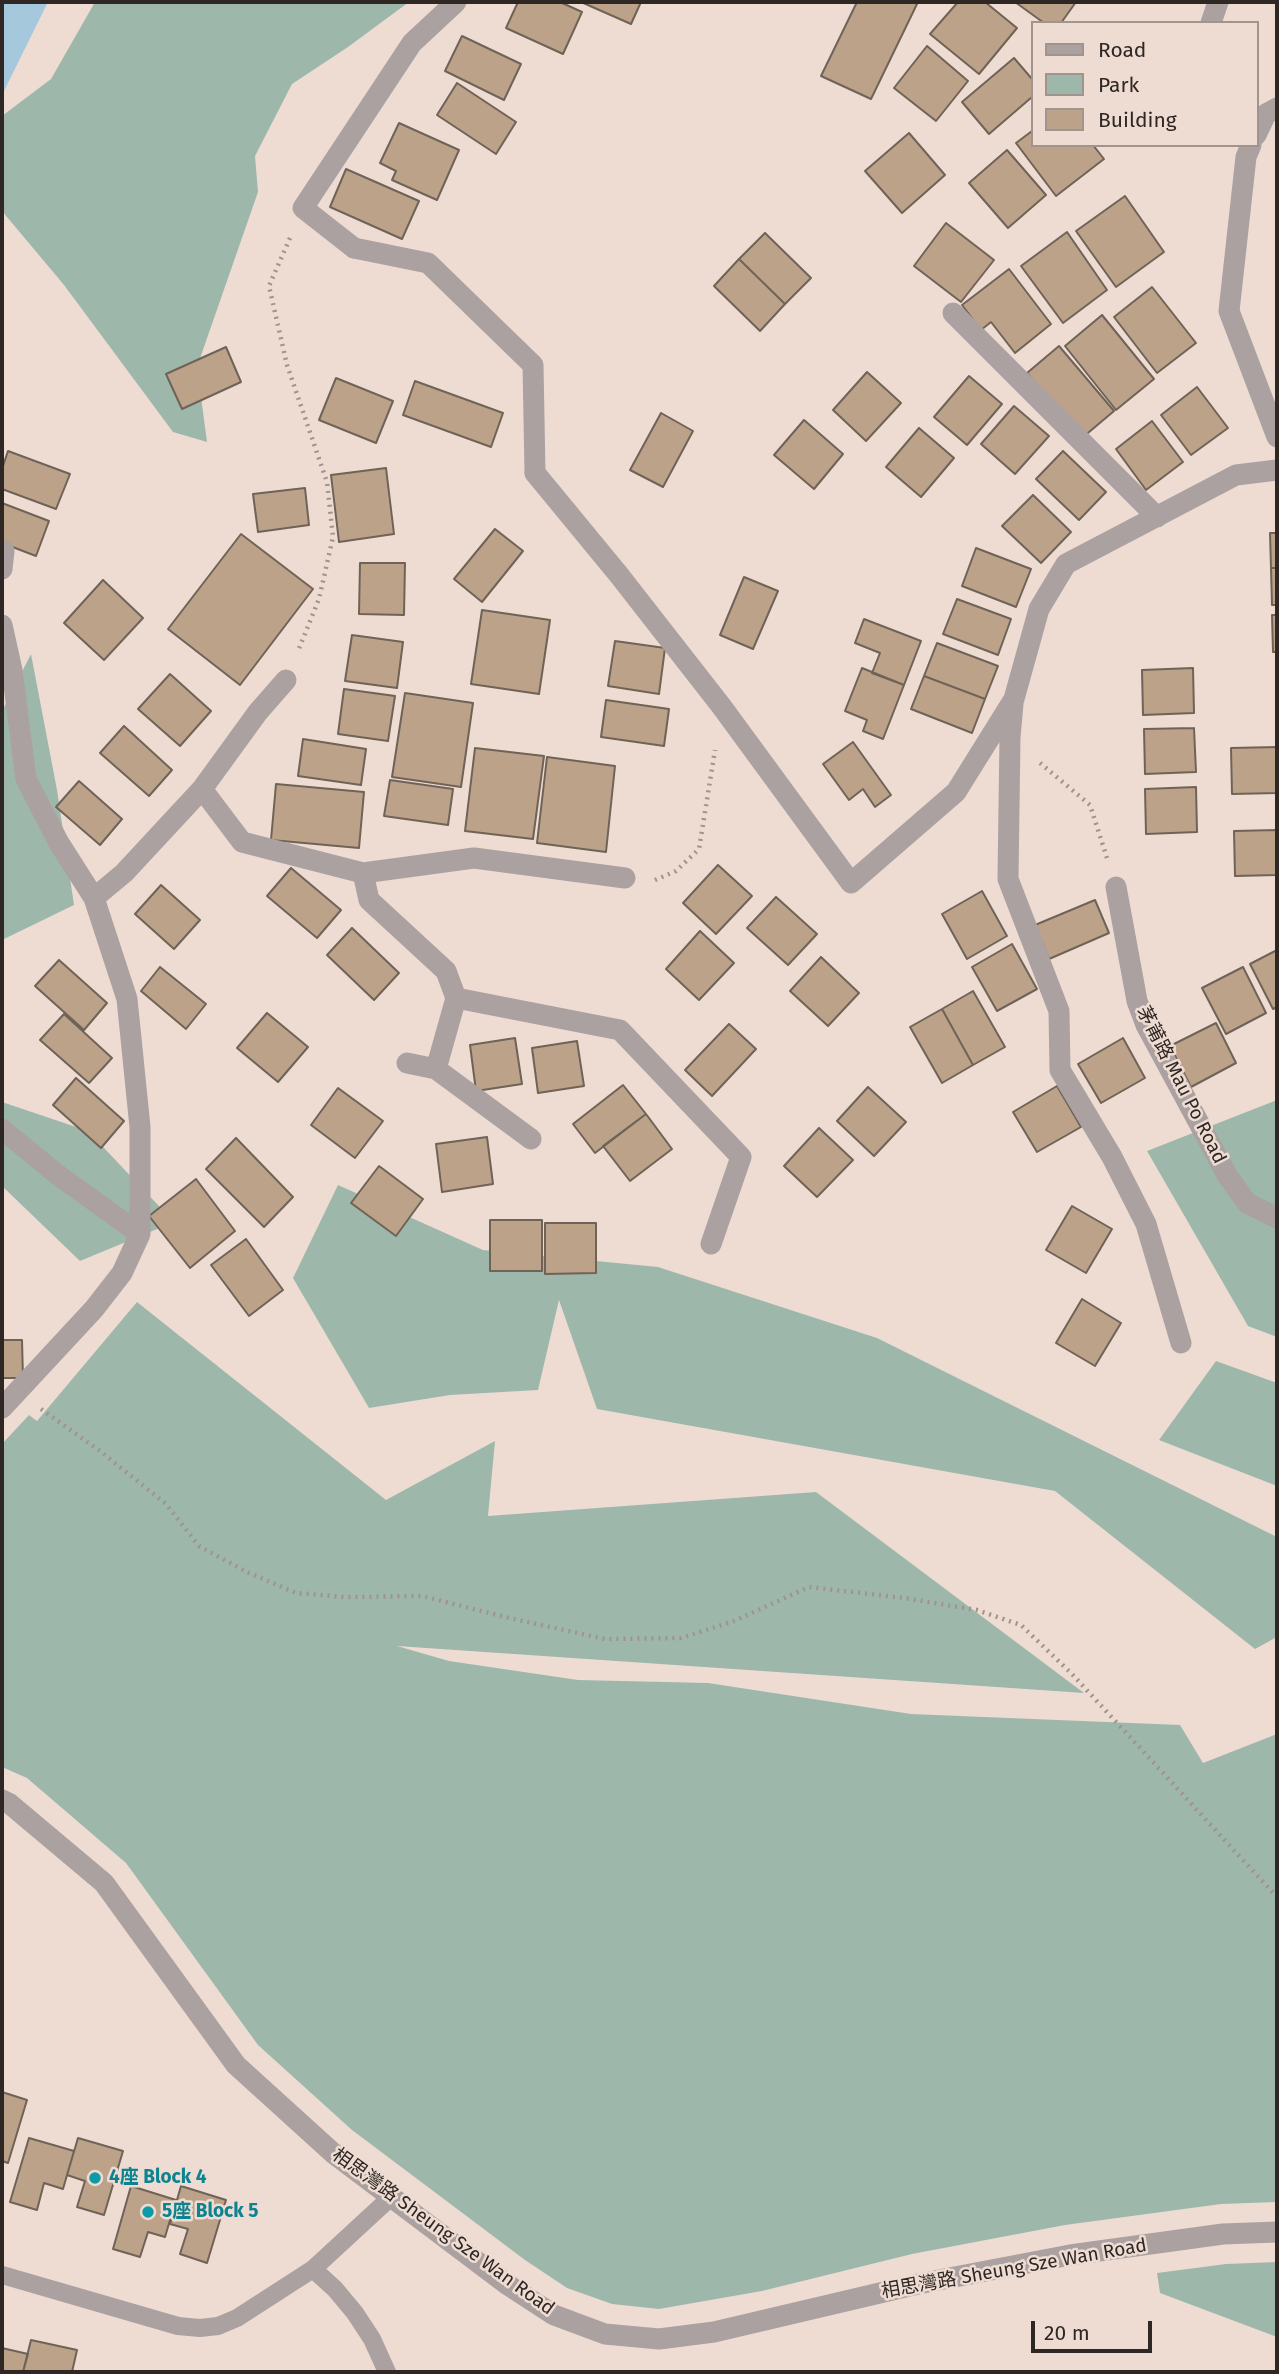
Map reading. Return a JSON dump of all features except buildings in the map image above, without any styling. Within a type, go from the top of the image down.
[{"type":"street","points":[[456,2],[412,43],[303,208],[354,248],[428,263],[533,365],[535,472],[722,707],[851,883],[956,792],[1014,699]]},
{"type":"street","points":[[1212,21],[1218,2]]},
{"type":"street","points":[[1258,130],[1267,109]]},
{"type":"street","points":[[1250,147],[1246,157],[1229,311],[1277,437]]},
{"type":"street","points":[[953,313],[1157,517]]},
{"type":"street","points":[[1181,1343],[1146,1224],[1112,1157],[1060,1070],[1059,1011],[1008,878],[1010,737],[1014,699],[1039,609],[1066,564],[1236,475],[1277,470]]},
{"type":"street","points":[[2,625],[12,670],[26,779],[59,843],[94,898],[127,999],[140,1127],[140,1234],[122,1273],[94,1309],[8,1399]]},
{"type":"street","points":[[94,898],[124,873],[202,789],[258,712],[286,680]]},
{"type":"street","points":[[202,789],[242,842],[363,873],[474,858],[625,877]]},
{"type":"street","points":[[363,873],[369,900],[446,971],[456,998],[436,1069]]},
{"type":"street","name":"茅莆路 Mau Po Road","points":[[1116,887],[1137,1001],[1146,1025],[1227,1175],[1247,1203],[1277,1219]]},
{"type":"street","points":[[456,998],[620,1030],[741,1157],[711,1244]]},
{"type":"street","points":[[407,1063],[436,1069],[531,1139]]},
{"type":"street","points":[[2,1129],[58,1175],[140,1234]]},
{"type":"street","name":"相思灣路 Sheung Sze Wan Road","points":[[5,1804],[104,1883],[236,2065],[333,2153],[390,2198],[554,2315],[605,2334],[659,2339],[713,2332],[918,2284],[1070,2255],[1223,2234],[1277,2232]]},
{"type":"lane","points":[[2,2275],[178,2326],[200,2329],[218,2326],[237,2318],[313,2269],[390,2198]]},
{"type":"lane","points":[[313,2269],[335,2289],[355,2313],[372,2339],[387,2372]]},
{"type":"path","points":[[286,680],[318,599],[333,537],[327,482],[287,365],[269,286],[303,208]]},
{"type":"path","points":[[625,877],[651,882],[676,871],[699,849],[722,707]]},
{"type":"path","points":[[1010,737],[1090,805],[1116,887]]},
{"type":"path","points":[[8,1399],[100,1451],[166,1504],[199,1546],[247,1572],[296,1593],[345,1597],[422,1595],[604,1639],[681,1638],[734,1621],[809,1587],[976,1610],[1021,1625],[1072,1674],[1277,1897]]},
{"type":"green space","points":[[95,2],[409,2],[292,84],[255,156],[258,192],[197,367],[207,442],[173,432],[64,285],[2,211],[2,116],[51,79]]},
{"type":"green space","points":[[31,654],[57,790],[74,905],[2,940],[2,711]]},
{"type":"green space","points":[[1277,1100],[1277,1337],[1248,1326],[1147,1151]]},
{"type":"green space","points":[[2,1102],[88,1131],[174,1222],[80,1261],[2,1186]]},
{"type":"green space","points":[[338,1185],[483,1250],[658,1267],[877,1338],[1277,1537],[1277,1637],[1255,1649],[1055,1491],[597,1409],[559,1300],[538,1390],[450,1395],[369,1408],[293,1278]]},
{"type":"green space","points":[[137,1302],[386,1500],[495,1441],[488,1516],[816,1492],[1084,1693],[397,1646],[449,1661],[578,1680],[708,1683],[911,1714],[1180,1725],[1203,1763],[1277,1734],[1277,2202],[1221,2204],[1065,2225],[912,2254],[762,2291],[659,2309],[612,2304],[567,2288],[525,2260],[352,2130],[258,2045],[126,1863],[27,1778],[2,1767],[2,1444],[29,1415],[37,1421]]},
{"type":"green space","points":[[1216,1361],[1277,1383],[1277,1486],[1159,1440]]},
{"type":"green space","points":[[1277,2262],[1277,2337],[1160,2293],[1157,2273],[1226,2264]]},
{"type":"water","points":[[2,2],[48,2],[2,95]]},
{"type":"place","name":"4座 Block 4","points":[[95,2178]]},
{"type":"place","name":"5座 Block 5","points":[[148,2212]]}]
